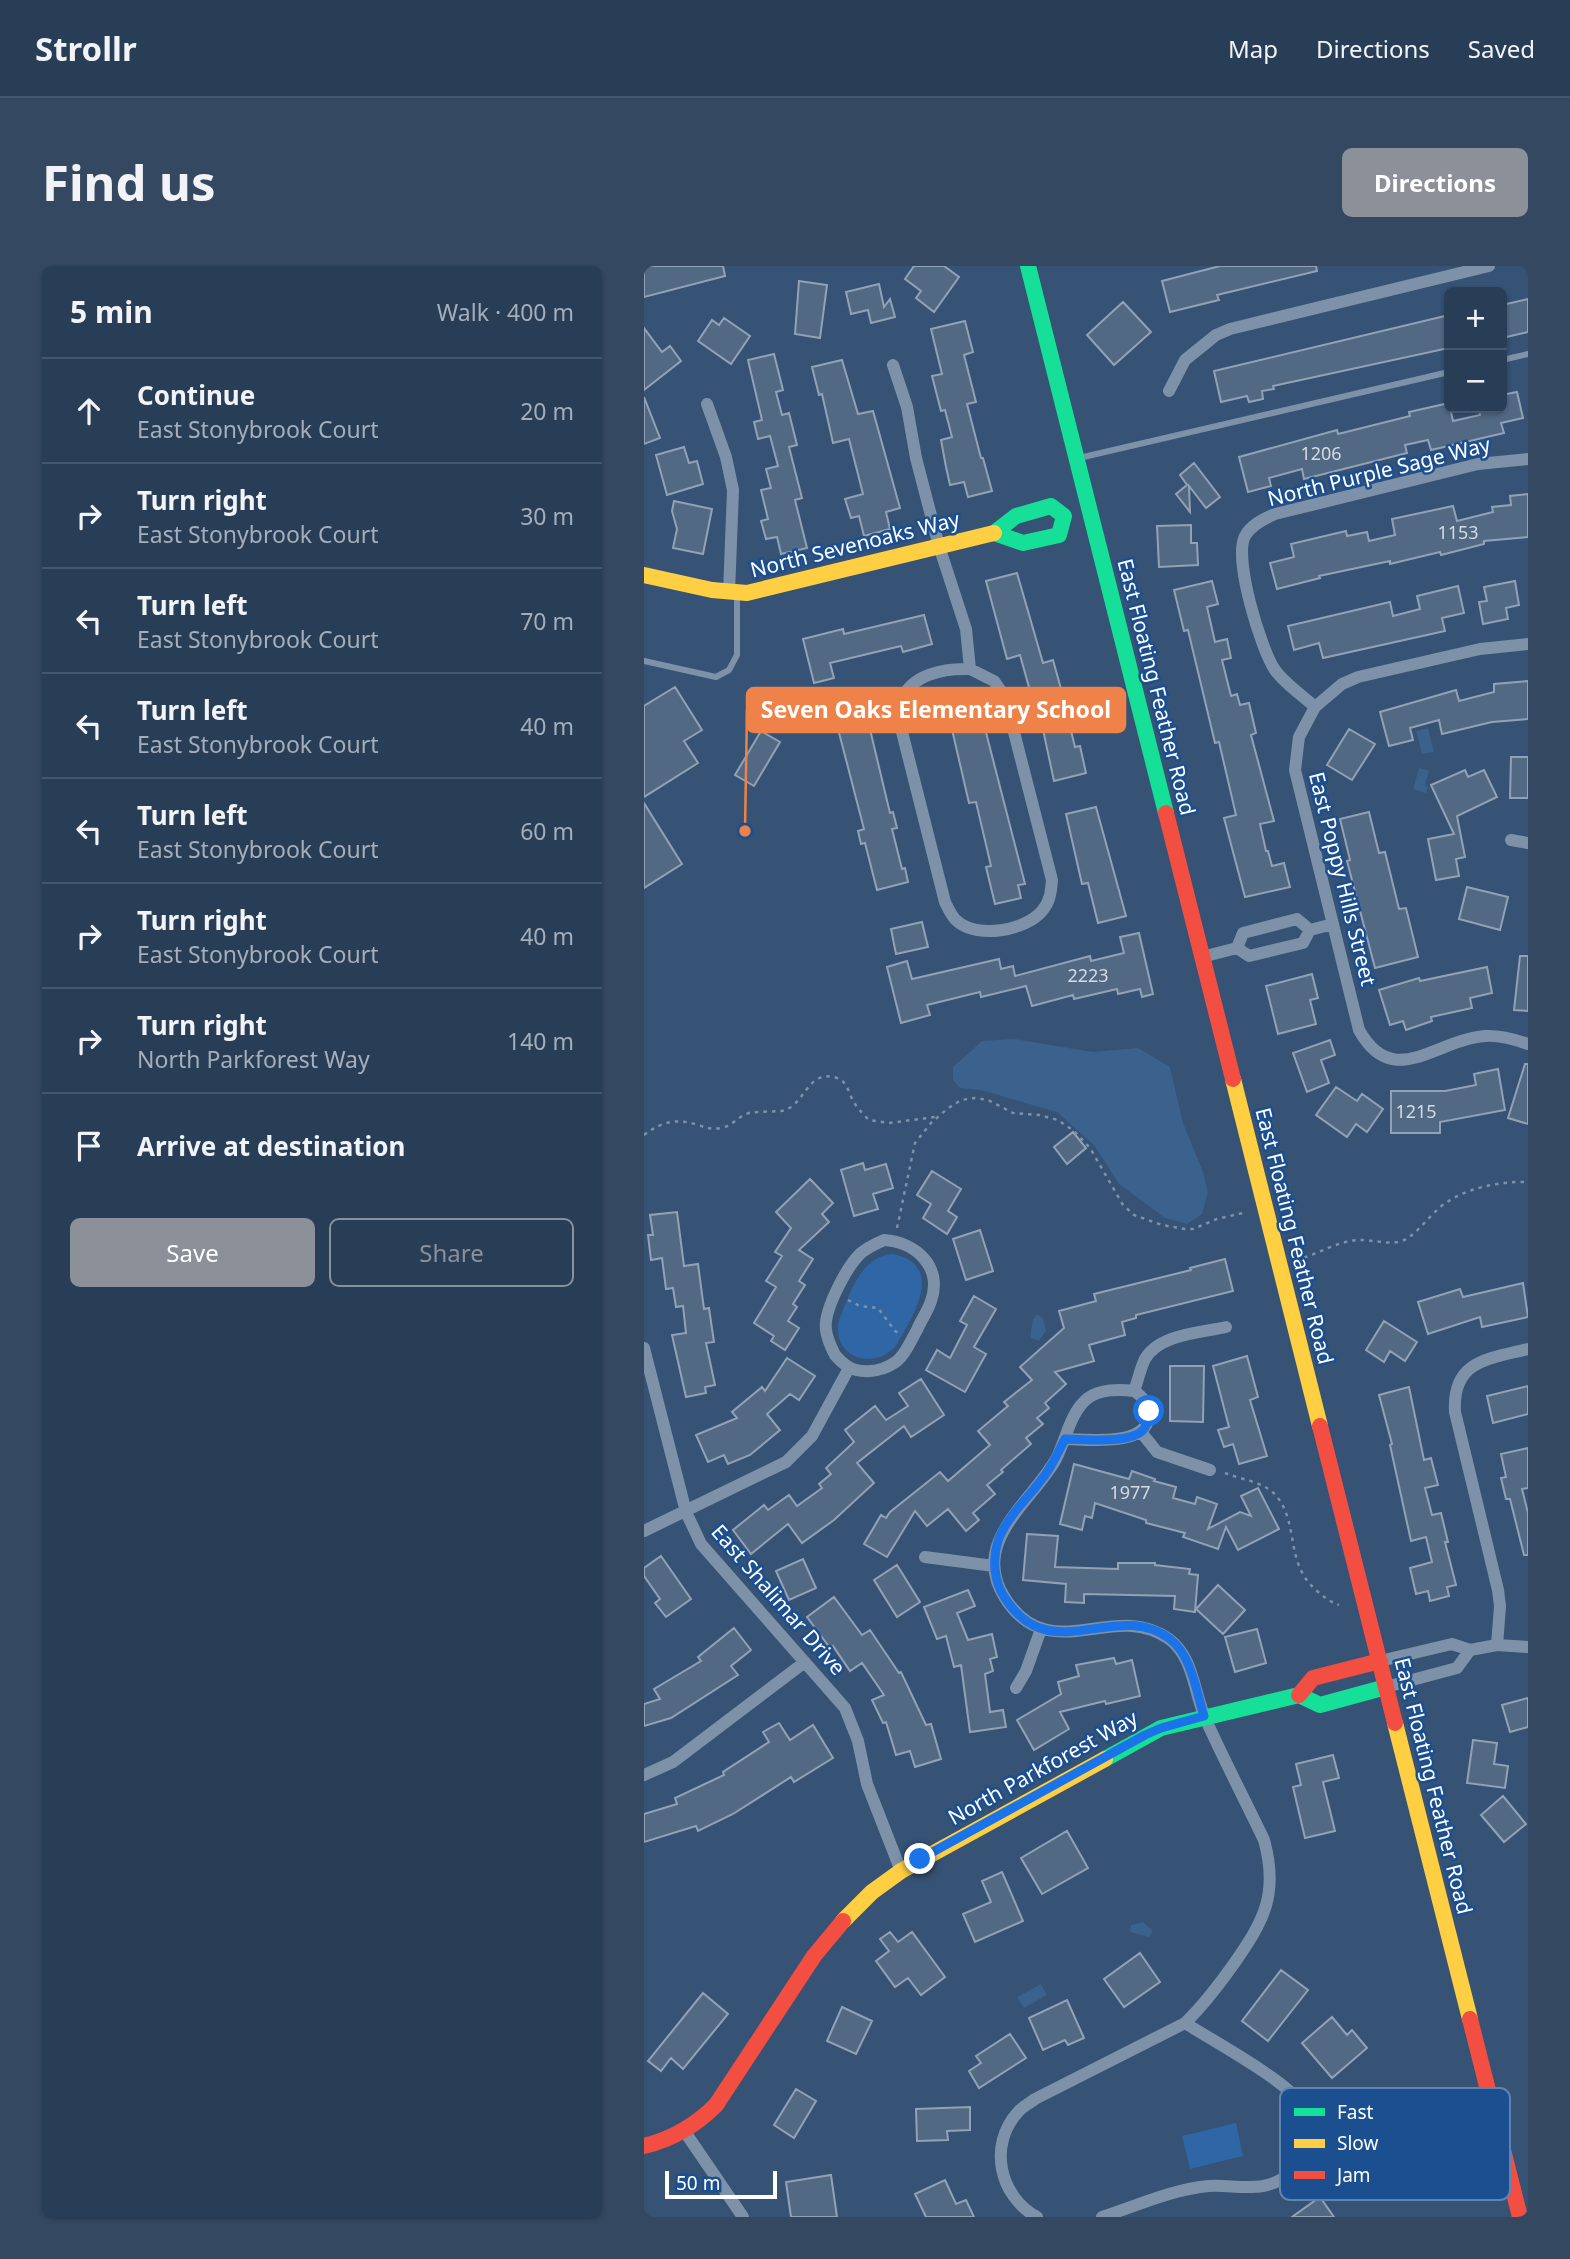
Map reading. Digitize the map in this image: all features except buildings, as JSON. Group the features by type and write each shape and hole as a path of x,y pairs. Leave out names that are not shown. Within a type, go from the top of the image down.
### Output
{"main road":[{"name":"East Floating Feather Road","path":"1028,266 1487,2088"},
{"name":"North Sevenoaks Way","path":"644,575 733,593 764,590 994,533 1016,516 1051,506 1063,516"},
{"name":"North Sevenoaks Way","path":"1063,516 1090,509"},
{"name":"North Sevenoaks Way","path":"994,533 1023,543 1059,535 1063,516"},
{"name":"North Parkforest Way","path":"1299,1695 1313,1678 1380,1661"},
{"name":"North Parkforest Way","path":"644,2146 685,2132 706,2116 724,2096 814,1956 835,1929 872,1892 901,1871 1161,1728 1299,1695 1320,1704 1386,1687"},
{"name":"East Floating Feather Road","path":"1510,2181 1520,2217"}],"street":[{"path":"1169,391 1185,360 1216,335 1230,329 1489,266"},
{"path":"893,365 906,407 939,546 966,629 971,669"},
{"path":"707,404 726,457 733,490 733,593"},
{"name":"North Purple Sage Way","path":"1315,707 1277,673 1267,658 1242,565 1241,548 1245,536 1257,523 1275,514 1478,464 1528,459"},
{"path":"1315,707 1334,689 1358,677 1480,649 1528,644"},
{"path":"953,668 971,669 993,681 1005,697 1052,880 1050,898 1041,912 1024,924 993,932 974,931 956,920 945,902 900,724 900,704 909,687 922,677 953,668"},
{"name":"East Poppy Hills Street","path":"1315,707 1299,737 1295,770 1359,1030 1368,1047 1379,1055 1394,1060 1411,1059 1461,1041 1485,1036 1511,1038 1528,1044"},
{"path":"1511,840 1528,843"},
{"path":"1237,948 1243,933 1297,919 1310,930"},
{"path":"1202,957 1237,948 1249,956 1303,943 1310,930 1333,924"},
{"path":"895,1241 911,1247 921,1254 930,1266 934,1283 931,1300 907,1350 899,1360 886,1368 864,1372 849,1368 838,1359 830,1346 825,1328 827,1312 853,1262 870,1245 895,1241"},
{"path":"1134,1391 1145,1359 1155,1347 1167,1340 1226,1327"},
{"name":"East Shalimar Drive","path":"644,1348 686,1512 701,1544 834,1694 852,1724 867,1784 901,1871"},
{"path":"1497,1645 1500,1606 1498,1590 1455,1412 1454,1395 1460,1379 1471,1366 1487,1359 1528,1349"},
{"path":"644,1531 770,1471 800,1450 812,1436 849,1368"},
{"path":"1037,2217 1025,2211 1012,2196 1003,2176 1000,2154 1005,2132 1018,2112 1035,2099 1185,2023 1211,1996 1255,1933 1266,1910 1271,1885 1270,1861 1264,1840 1204,1716 1185,1656 1171,1640 1154,1630 1126,1625 1061,1633 1041,1629 1026,1621 1003,1595 994,1566 997,1544 1003,1528 1047,1473 1078,1408 1090,1397 1103,1391 1134,1391 1146,1402 1148,1422 1141,1432 1127,1438 1065,1439"},
{"path":"1141,1432 1157,1452 1210,1470"},
{"path":"925,1557 994,1566"},
{"path":"1016,1688 1026,1671 1041,1629"},
{"path":"1380,1661 1452,1644 1470,1650 1497,1645 1528,1647"},
{"path":"1386,1687 1457,1668 1470,1650"},
{"path":"644,1775 673,1762 805,1662"},
{"path":"1185,2023 1287,2088"},
{"path":"685,2132 743,2217"},
{"path":"1102,2217 1189,2189 1210,2186 1261,2186 1280,2180"}],"lane":[{"path":"1507,359 1528,354"},
{"path":"1077,458 1444,373"},
{"path":"644,661 716,677 729,670 737,655 733,593"}],"path":[{"path":"644,1135 659,1124 670,1122 692,1123 708,1129 722,1128 736,1123 746,1114 789,1110 798,1102 809,1084 827,1077 835,1077 844,1083 853,1101 869,1120 889,1123 938,1116"},
{"path":"896,1231 915,1143 938,1116 961,1100 982,1098 1013,1113 1039,1115 1058,1121 1080,1137 1090,1148 1127,1210 1151,1221 1193,1229 1217,1219 1247,1212"},
{"path":"1296,1260 1355,1240 1403,1241 1418,1230 1439,1207 1460,1195 1488,1185 1528,1182"},
{"path":"846,1299 860,1306 878,1308 895,1331 903,1335"},
{"path":"1225,1473 1262,1485 1279,1498 1299,1570 1311,1586 1326,1599 1339,1605"}],"shaded area":[{"path":"1428,728 1434,752 1422,754 1416,731"},
{"path":"1419,768 1429,771 1426,793 1413,789"},
{"path":"1014,1039 1093,1052 1138,1048 1170,1067 1183,1123 1203,1172 1208,1192 1202,1214 1187,1224 1165,1218 1119,1184 1094,1145 1057,1112 981,1090 960,1088 953,1080 953,1067 982,1041"},
{"path":"893,1254 909,1260 918,1269 922,1281 921,1294 896,1346 876,1358 856,1357 841,1343 838,1333 839,1320 852,1288 864,1269 882,1256"},
{"path":"1037,1314 1043,1318 1046,1331 1039,1341 1031,1338 1033,1319"},
{"path":"1143,1922 1152,1930 1149,1937 1130,1932 1131,1925"},
{"path":"1041,1984 1047,1995 1024,2008 1017,1997"},
{"path":"1236,2123 1243,2156 1190,2169 1182,2136"}],"traffic: fast":[{"path":"1028,266 1166,813"},
{"path":"1051,506 1064,516 1059,535 1023,543 994,533 1016,516 1051,506"},
{"path":"1105,1759 1161,1728 1299,1695 1320,1705 1386,1687"}],"traffic: slow":[{"path":"644,575 712,590 747,593 994,533"},
{"path":"1233,1079 1320,1426"},
{"path":"1395,1723 1470,2019"},
{"path":"843,1921 872,1892 901,1871 1105,1759"}],"traffic: jam":[{"path":"1166,813 1233,1079"},
{"path":"1320,1426 1395,1723"},
{"path":"1299,1695 1313,1678 1380,1661"},
{"path":"644,2146 683,2131 716,2105 814,1956 843,1921"},
{"path":"1470,2019 1487,2088"},
{"path":"1510,2177 1520,2217"}],"place":[{"name":"Seven Oaks Elementary School","path":"745,831"}],"route":[{"path":"920,1859 1145,1735 1204,1716 1185,1656 1171,1640 1154,1630 1126,1625 1061,1633 1041,1629 1026,1621 1013,1609 997,1582 994,1566 997,1544 1003,1528 1047,1473 1065,1439 1127,1438 1141,1432 1148,1422 1149,1411"}]}
